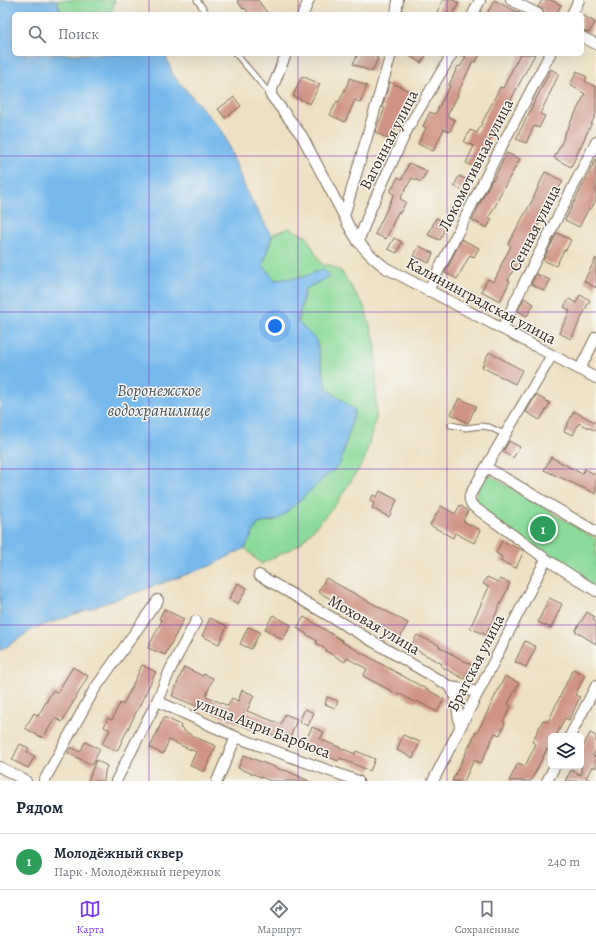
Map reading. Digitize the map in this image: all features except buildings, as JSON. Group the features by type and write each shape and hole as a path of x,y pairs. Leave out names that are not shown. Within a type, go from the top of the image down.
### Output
{"street":[{"path":"304,12 309,0"},
{"path":"396,12 398,0"},
{"path":"474,12 480,0"},
{"path":"511,0 534,12"},
{"path":"573,12 579,0"},
{"path":"584,38 596,44"},
{"path":"270,94 285,56"},
{"path":"344,216 390,56"},
{"name":"Вагонная улица","path":"358,242 371,208 408,128 451,56"},
{"name":"Локомотивная улица","path":"428,291 549,56"},
{"name":"Калининградская улица","path":"270,94 302,136 351,232 372,258 386,268 428,291 596,378"},
{"name":"Сенная улица","path":"502,329 596,142"},
{"path":"580,369 596,337"},
{"path":"552,355 504,434 470,495 470,504 546,559 596,591"},
{"path":"486,467 596,532"},
{"name":"Братская улица","path":"434,781 546,559"},
{"name":"Моховая улица","path":"259,575 451,687 478,692"},
{"path":"44,781 94,690 158,600"},
{"path":"116,781 157,701 171,668 196,622"},
{"path":"572,733 596,686"},
{"path":"451,687 456,700 460,727"},
{"name":"улица Анри Барбюса","path":"157,701 236,737 358,781"},
{"path":"217,781 236,737"},
{"path":"0,767 26,781"},
{"path":"548,781 554,769"},
{"path":"327,781 332,771"}],"lane":[{"path":"197,0 206,12"},
{"path":"238,56 270,94"},
{"path":"451,425 466,428 481,426 489,427 504,434"}],"green space":[{"path":"56,0 115,0 112,12 61,12"},
{"path":"289,228 307,237 322,265 330,265 341,271 364,306 376,345 376,418 364,461 336,504 300,544 261,564 245,548 258,524 279,519 327,389 316,340 298,322 305,289 330,276 323,269 303,277 275,280 263,265 273,234"},
{"path":"487,474 596,539 596,588 492,518 474,500 484,476"}],"water":[{"name":"Воронежское водохранилище","path":"0,0 56,0 61,12 12,12 12,56 166,56 173,75 223,132 247,193 272,236 263,265 275,280 303,277 323,269 330,276 305,289 298,322 316,340 327,389 355,410 340,464 279,519 258,524 245,548 210,566 33,629 0,651"}],"place":[{"name":"Молодёжный сквер","path":"543,529"}]}
